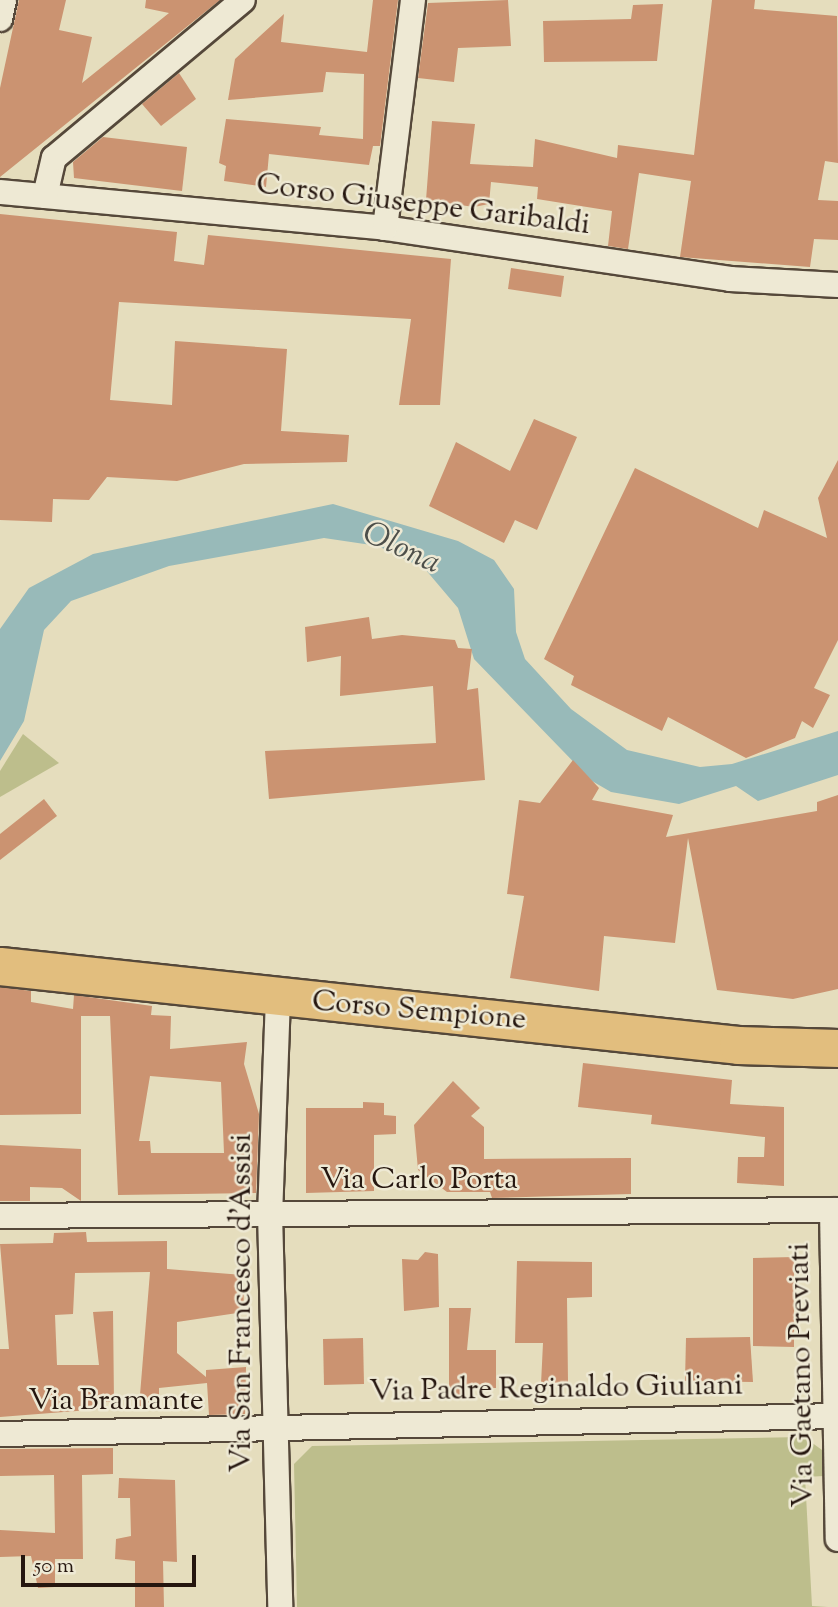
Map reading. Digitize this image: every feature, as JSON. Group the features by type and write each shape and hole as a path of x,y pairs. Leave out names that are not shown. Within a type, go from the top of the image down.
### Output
{"main road":[{"name":"Corso Sempione","path":"0,966 278,998 737,1045 838,1048"}],"street":[{"path":"0,19 4,0"},
{"path":"45,196 54,158 243,0"},
{"path":"385,228 413,0"},
{"name":"Corso Giuseppe Garibaldi","path":"0,191 385,228 730,279 838,285"},
{"name":"Via San Francesco d'Assisi","path":"278,998 270,1213 280,1607"},
{"name":"Via Carlo Porta","path":"0,1216 835,1210"},
{"name":"Via Gaetano Previati","path":"835,1210 838,1539"},
{"name":"Via Padre Reginaldo Giuliani","path":"275,1432 397,1422 835,1416"},
{"name":"Via Bramante","path":"0,1434 275,1432"}],"green space":[{"path":"23,734 59,763 0,797 0,771"},
{"path":"804,1437 822,1450 824,1476 805,1477 812,1606 828,1607 297,1607 294,1464 312,1446"}],"water":[{"name":"Olona","path":"333,504 458,541 494,560 514,589 516,632 525,659 571,709 627,750 700,767 732,764 838,731 838,775 758,801 736,786 679,804 611,792 592,781 474,659 458,608 425,569 378,546 324,538 169,566 71,601 44,630 24,721 0,761 0,629 29,588 93,554"}],"building":[{"path":"19,0 66,0 59,30 92,37 82,83 169,13 145,8 146,0 220,0 0,177 0,88"},
{"path":"373,0 398,0 380,146 373,146 369,165 269,154 266,187 224,181 226,166 219,163 226,119 321,127 319,135 363,139 364,74 326,72 323,92 228,100 235,59 284,14 281,42 367,52"},
{"path":"508,0 511,46 458,48 454,82 418,78 428,3"},
{"path":"712,0 755,0 754,9 837,16 838,163 825,161 818,200 838,201 838,240 814,239 810,267 680,257 691,181 639,173 628,249 608,246 612,211 537,199 538,187 491,182 489,204 474,207 426,200 432,121 475,124 470,164 533,167 535,139 617,158 618,145 694,155"},
{"path":"663,4 657,61 544,62 543,21 631,19 633,5"},
{"path":"179,73 196,99 161,126 142,104"},
{"path":"103,137 187,147 182,191 74,178 73,162"},
{"path":"0,214 177,232 174,261 204,265 208,235 451,259 440,405 399,405 411,319 119,302 110,400 172,405 175,341 287,349 281,431 349,435 347,462 244,464 177,481 107,477 89,500 53,499 52,522 0,520"},
{"path":"511,268 564,276 561,297 508,289"},
{"path":"534,419 577,437 537,530 515,520 504,543 429,506 456,442 510,471"},
{"path":"838,460 838,640 814,688 830,695 813,728 802,721 795,738 746,758 668,717 662,731 571,685 574,676 544,659 635,468 758,528 764,510 827,538 818,498"},
{"path":"369,617 372,639 402,635 455,640 458,648 472,649 467,690 478,688 485,780 269,799 265,751 436,743 433,686 340,696 341,656 307,662 305,627"},
{"path":"573,760 599,788 592,800 673,815 666,837 817,811 817,802 838,795 838,989 793,999 717,990 688,838 675,943 604,936 599,991 510,978 524,896 507,894 519,800 540,803"},
{"path":"44,799 57,816 0,860 0,834"},
{"path":"0,987 31,991 31,1002 73,1009 74,995 152,1006 151,1015 171,1016 170,1049 247,1042 244,1064 259,1114 256,1193 118,1195 110,1016 81,1016 81,1114 0,1115","holes":["150,1076 221,1082 224,1153 151,1153 150,1141 139,1141"]},
{"path":"583,1063 732,1080 730,1104 784,1107 784,1186 737,1183 738,1157 764,1157 765,1137 651,1124 652,1115 578,1107"},
{"path":"453,1081 480,1108 471,1116 484,1127 484,1159 631,1158 631,1194 492,1198 490,1192 447,1192 418,1170 414,1125"},
{"path":"363,1102 384,1103 384,1115 396,1116 396,1134 374,1135 374,1191 306,1193 306,1108 363,1108"},
{"path":"0,1145 81,1149 81,1201 62,1188 30,1187 30,1201 0,1201"},
{"path":"86,1232 87,1242 167,1241 167,1269 243,1275 244,1312 177,1322 177,1353 206,1377 206,1370 246,1367 245,1414 209,1415 207,1383 159,1388 159,1404 139,1407 150,1272 75,1273 73,1314 55,1315 57,1365 99,1365 93,1312 113,1311 114,1402 101,1402 102,1409 0,1417 0,1349 9,1349 0,1244 53,1243 54,1233"},
{"path":"425,1252 438,1254 439,1307 404,1311 402,1259 418,1260"},
{"path":"794,1257 794,1347 753,1346 753,1258"},
{"path":"517,1261 592,1262 592,1297 567,1298 568,1382 541,1384 543,1343 515,1343"},
{"path":"449,1308 471,1308 467,1350 496,1350 496,1388 464,1388 463,1399 449,1399"},
{"path":"750,1337 753,1382 685,1381 686,1338"},
{"path":"363,1338 364,1384 324,1385 323,1339"},
{"path":"113,1448 113,1474 82,1475 83,1559 55,1559 55,1587 38,1588 31,1556 0,1557 0,1530 55,1533 54,1475 0,1476 0,1449"},
{"path":"119,1478 175,1480 177,1562 163,1561 164,1607 135,1607 135,1561 115,1559 116,1539 131,1536 130,1498 118,1498"}]}
